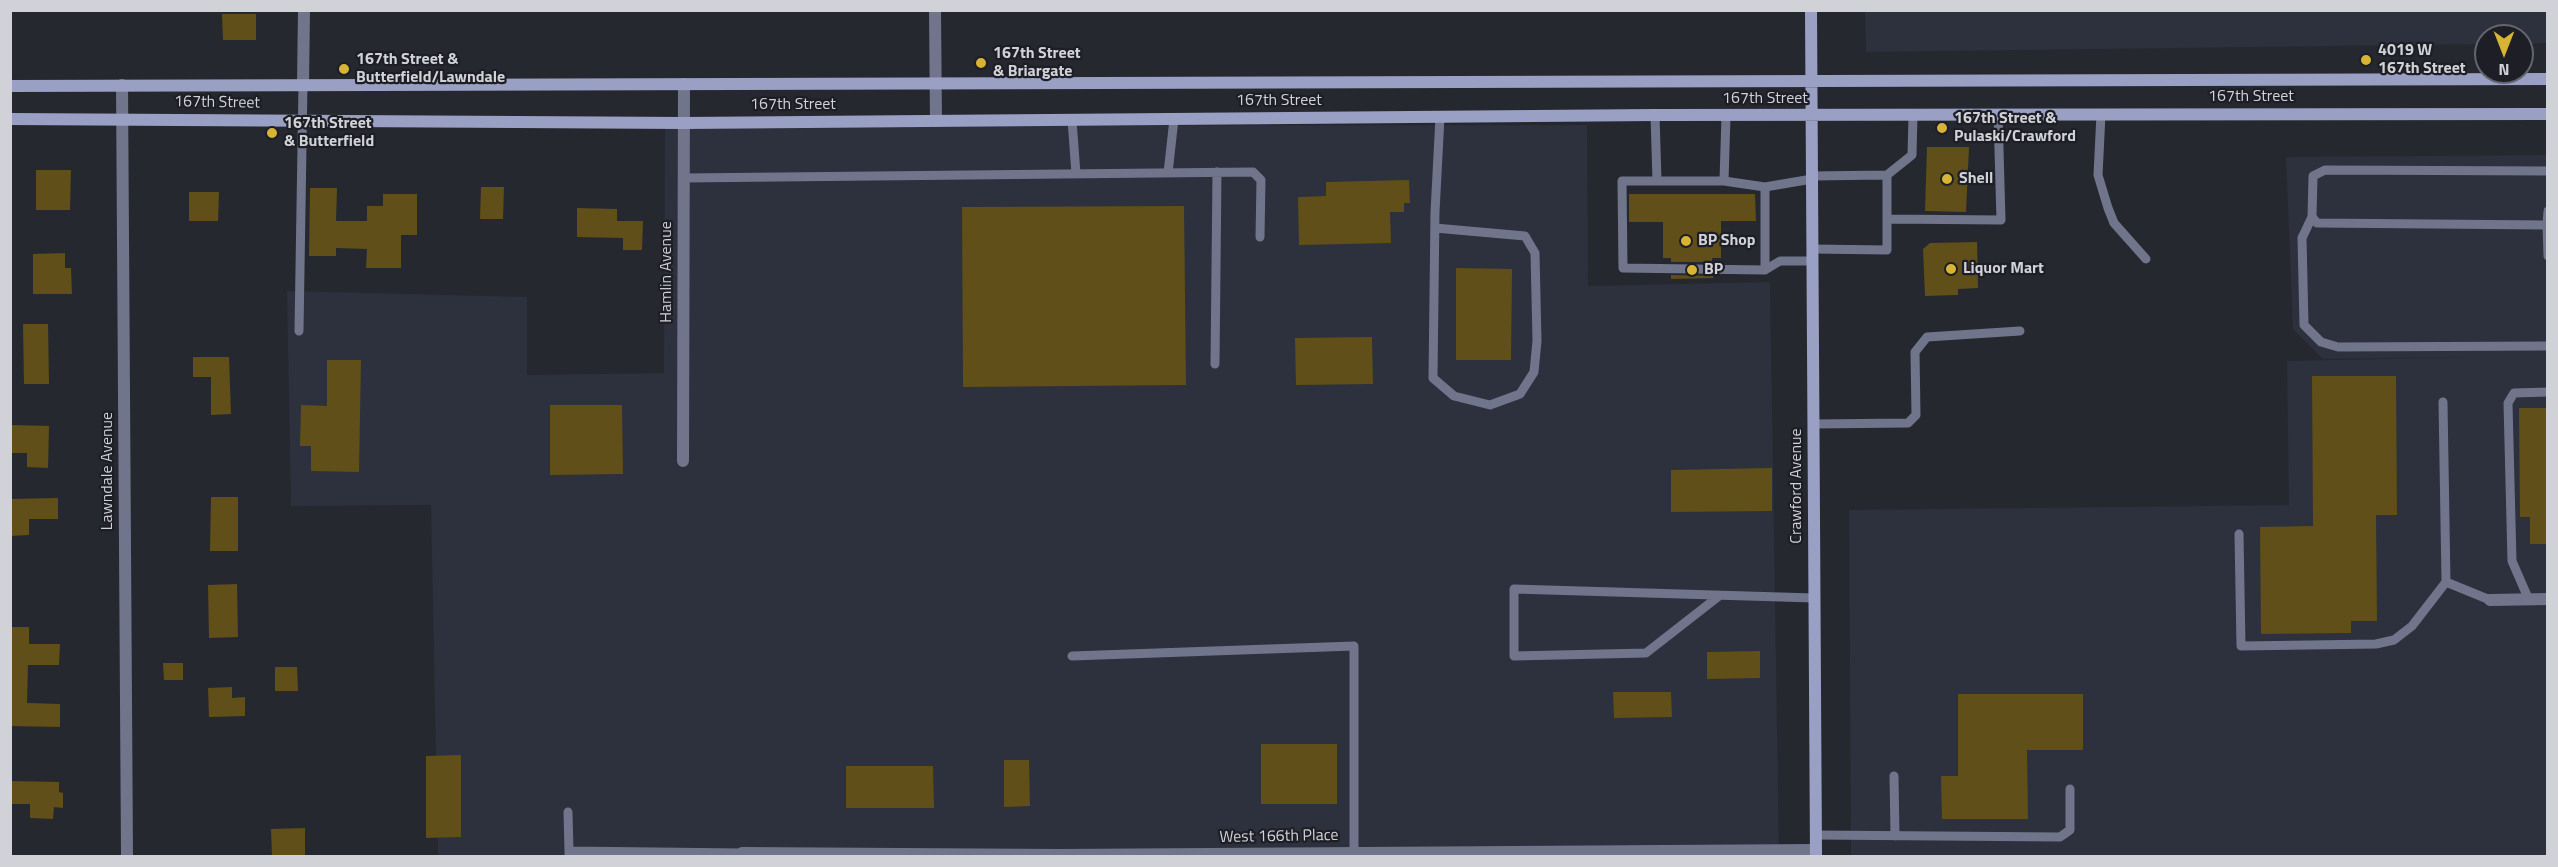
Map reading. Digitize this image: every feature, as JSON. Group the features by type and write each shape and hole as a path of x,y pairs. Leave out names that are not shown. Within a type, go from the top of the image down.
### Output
{"main road":[{"name":"Crawford Avenue","path":"1811,10 1816,853"},
{"name":"167th Street","path":"10,86 2547,79"},
{"name":"167th Street","path":"10,119 684,123 1655,115 2547,114"}],"street":[{"path":"303,84 304,10"},
{"path":"935,10 936,121"},
{"name":"Hamlin Avenue","path":"683,461 684,84"},
{"name":"Lawndale Avenue","path":"122,85 127,856"},
{"path":"2490,600 2547,600"},
{"name":"West 166th Place","path":"742,853 1058,856 1354,853 1816,853"}],"lane":[{"path":"299,331 303,84"},
{"path":"1887,219 2001,220 1998,114"},
{"path":"2101,114 2098,176 2114,223 2146,259"},
{"path":"1655,115 1657,181"},
{"path":"1887,175 1887,250 1812,255 1780,261 1765,270 1623,268 1622,181 1724,181 1765,187 1812,178 1887,175 1912,155 1913,115"},
{"path":"1724,181 1726,116"},
{"path":"1435,228 1525,236 1535,253 1537,341 1534,372 1520,394 1490,405 1454,396 1433,378 1435,228 1440,117"},
{"path":"1168,173 1174,119"},
{"path":"1072,120 1076,174"},
{"path":"2547,171 2325,170 2313,176 2312,217 2302,238 2304,326 2321,342 2338,347 2547,346"},
{"path":"1215,363 1217,172"},
{"path":"684,178 1253,172 1261,180 1260,237"},
{"path":"1765,187 1765,270"},
{"path":"2547,211 2547,256"},
{"path":"2312,217 2317,223 2547,225"},
{"path":"1813,424 1908,423 1916,415 1915,352 1927,337 2020,331"},
{"path":"2529,600 2512,561 2508,403 2514,393 2547,392"},
{"path":"2239,534 2241,646 2376,644 2394,640 2412,626 2446,582 2443,402"},
{"path":"2446,582 2490,600"},
{"path":"1719,596 1646,653 1514,656 1514,589 1814,598"},
{"path":"1072,656 1354,646 1354,853"},
{"path":"1894,776 1895,836"},
{"path":"1816,835 2060,837 2070,830 2070,789"},
{"path":"568,812 569,854 742,853"}],"shaded area":[{"path":"2547,10 2547,43 2534,44 2534,24 2474,24 2474,44 1866,52 1865,11"},
{"path":"1587,125 1588,286 1770,282 1779,856 438,856 431,505 291,506 287,291 527,297 527,375 664,373 665,126"},
{"path":"2547,155 2547,856 1851,856 1849,510 2289,505 2287,361 2473,357 2323,359 2293,329 2286,157"}],"building":[{"path":"222,14 256,14 256,40 223,40"},
{"name":"Shell","path":"1927,147 1969,147 1966,212 1925,211"},
{"path":"36,170 71,170 70,210 36,210"},
{"path":"1409,180 1410,203 1404,203 1404,212 1390,212 1391,243 1299,245 1298,197 1326,196 1326,182"},
{"path":"481,187 504,187 503,219 480,219"},
{"path":"310,188 337,188 336,221 367,221 367,206 383,206 383,194 417,194 417,235 401,235 401,268 366,268 367,249 336,248 336,256 309,256"},
{"path":"189,192 219,192 218,221 189,221"},
{"name":"BP","path":"1629,194 1755,194 1756,221 1721,221 1721,258 1712,258 1712,262 1671,262 1671,258 1663,258 1663,222 1629,222"},
{"path":"1184,206 1186,385 963,387 962,207"},
{"path":"577,208 617,209 617,221 643,221 642,250 623,250 623,238 577,237"},
{"name":"Liquor Mart","path":"1977,242 1978,288 1958,289 1958,295 1925,296 1923,249 1930,243"},
{"path":"65,253 65,268 71,268 72,294 33,294 33,254"},
{"path":"1456,268 1512,269 1511,360 1456,360"},
{"path":"1671,275 1713,276 1713,278 1671,279"},
{"path":"23,324 48,324 49,384 24,384"},
{"path":"1372,337 1373,384 1296,385 1295,338"},
{"path":"193,357 229,357 231,414 211,415 211,377 193,377"},
{"path":"327,360 361,360 359,472 311,471 311,446 300,446 301,405 327,406"},
{"path":"2312,376 2396,376 2397,515 2376,515 2377,621 2351,621 2351,633 2261,634 2260,527 2313,526"},
{"path":"550,405 622,405 623,474 550,475"},
{"path":"2519,408 2547,408 2547,544 2530,544 2530,517 2520,517"},
{"path":"10,425 49,426 48,468 27,467 27,453 10,453"},
{"path":"1772,468 1772,511 1671,512 1671,470"},
{"path":"211,497 238,497 238,551 210,551"},
{"path":"58,498 58,519 29,519 29,535 10,536 10,499"},
{"path":"237,584 238,637 209,638 208,585"},
{"path":"10,627 29,627 29,644 60,644 59,665 28,665 27,703 60,704 60,727 10,726"},
{"path":"1760,651 1760,678 1707,679 1707,652"},
{"path":"163,663 183,663 183,680 164,680"},
{"path":"275,667 297,667 298,691 275,691"},
{"path":"232,687 232,698 245,697 245,716 209,717 208,688"},
{"path":"1613,692 1671,692 1672,717 1614,718"},
{"path":"1958,694 2083,694 2083,750 2027,750 2028,819 1942,819 1941,776 1958,776"},
{"path":"1261,744 1337,744 1337,804 1261,804"},
{"path":"461,755 461,837 426,838 426,756"},
{"path":"1004,760 1029,760 1030,806 1004,807"},
{"path":"846,766 933,766 934,808 846,808"},
{"path":"10,781 59,782 59,792 63,793 63,808 54,807 53,819 30,818 30,804 10,804"},
{"path":"305,828 305,856 272,856 271,829"}],"place":[{"name":"4019 W 167th Street","path":"2366,60"},
{"name":"167th Street & Briargate","path":"981,63"},
{"name":"167th Street & Butterfield/Lawndale","path":"344,69"},
{"name":"167th Street & Pulaski/Crawford","path":"1942,128"},
{"name":"167th Street & Butterfield","path":"272,133"},
{"name":"Shell","path":"1947,179"},
{"name":"BP Shop","path":"1686,241"},
{"name":"Liquor Mart","path":"1951,269"},
{"name":"BP","path":"1692,270"}]}
